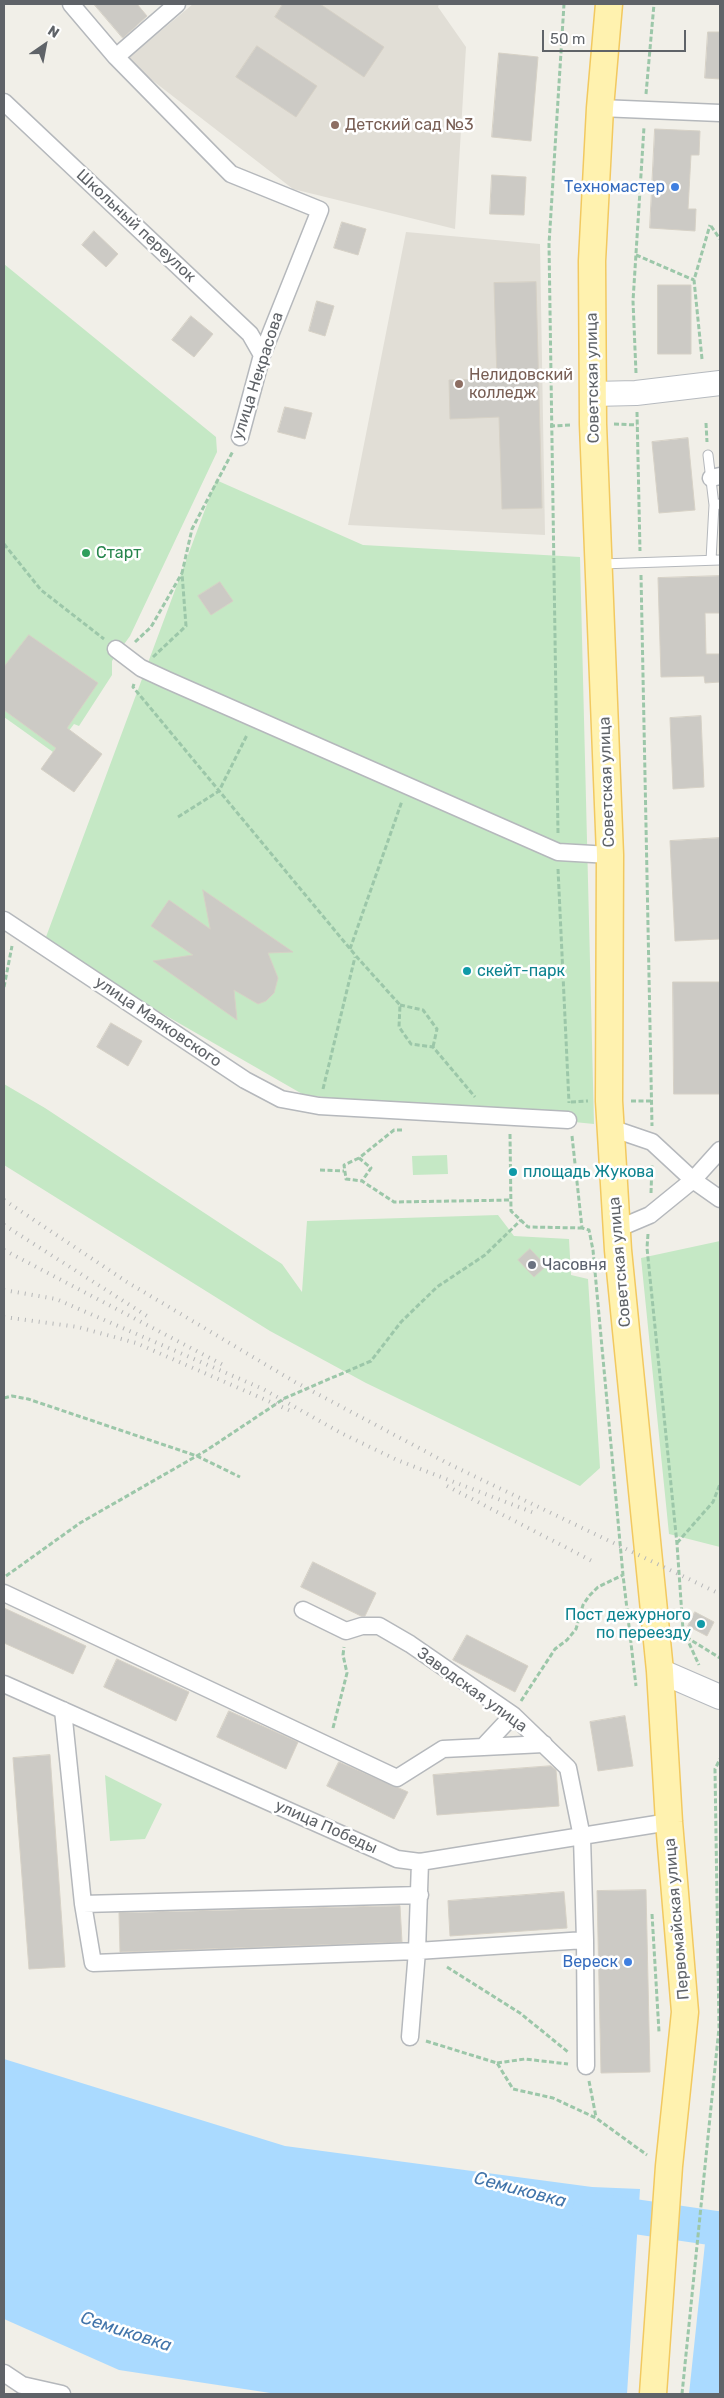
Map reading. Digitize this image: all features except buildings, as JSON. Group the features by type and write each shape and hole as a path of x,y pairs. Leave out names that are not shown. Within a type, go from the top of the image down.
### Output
{"main road":[{"name":"Советская улица","path":"608,4 600,108 592,261 593,394 598,564 610,855 609,1101 616,1229 648,1560"},
{"path":"593,394 636,393 720,383"},
{"name":"Первомайская улица","path":"648,1560 660,1671 669,1822 685,2012 662,2163 661,2277 653,2394"},
{"path":"660,1671 717,1696"}],"street":[{"path":"72,4 116,57 177,4"},
{"name":"улица Некрасова","path":"116,57 231,174 272,193 320,210 262,355 240,437"},
{"name":"Школьный переулок","path":"4,102 250,334 262,355"},
{"path":"600,108 720,113"},
{"path":"119,651 141,668 558,852 610,855"},
{"name":"улица Маяковского","path":"10,924 245,1080 281,1099 319,1106 510,1115 570,1121"},
{"path":"611,1128 652,1142 693,1180 720,1198"},
{"path":"616,1229 650,1214 693,1180 720,1150"},
{"path":"4,1594 397,1778 443,1749 544,1744"},
{"path":"303,1610 346,1631"},
{"name":"Заводская улица","path":"346,1631 362,1626 379,1626 410,1644 513,1715 568,1768 582,1837 586,2066"},
{"name":"улица Победы","path":"4,1684 396,1858 420,1862 669,1822"},
{"path":"63,1710 83,1904 93,1963 418,1951 584,1940"},
{"path":"484,1747 513,1715"},
{"path":"410,2037 418,1951 420,1862"},
{"path":"83,1904 420,1895"},
{"path":"4,2373 22,2385 62,2394"}],"lane":[{"path":"598,564 715,560 716,477 708,455"}],"path":[{"path":"564,4 549,244 558,852 570,1121 582,1228"},
{"path":"654,4 645,110 633,301 652,1142 647,1248 677,1544 683,1630 717,1696"},
{"path":"702,359 694,280 710,225 720,239"},
{"path":"636,256 694,280"},
{"path":"706,423 708,455"},
{"name":"улица Некрасова","path":"141,668 186,626 182,573 192,529 240,437"},
{"path":"4,544 42,590 119,651 151,627 182,573"},
{"path":"141,668 133,686 356,956 400,1005 423,1010 437,1029 433,1047"},
{"path":"178,817 219,791 255,719"},
{"path":"350,949 407,786"},
{"path":"4,987 10,924"},
{"path":"319,1106 356,956"},
{"path":"400,1005 399,1027 411,1044 433,1047 491,1114"},
{"path":"510,1115 511,1211 528,1227 582,1228 590,1230 623,1575 636,1686"},
{"path":"412,1130 394,1130 359,1158 344,1165 346,1179 362,1181 394,1202 511,1200"},
{"path":"359,1158 371,1168 362,1181"},
{"path":"320,1170 344,1171"},
{"path":"4,1579 9,1573 80,1523 197,1456 285,1398 371,1361 401,1322 437,1287 485,1255 521,1220"},
{"path":"4,1398 12,1396 28,1398 197,1456 240,1477"},
{"path":"677,1544 713,1502 720,1484"},
{"path":"713,1502 720,1501"},
{"path":"513,1715 555,1649 576,1630 583,1605 589,1596 598,1587 623,1575"},
{"path":"329,1746 347,1673 343,1655 346,1631"},
{"path":"686,1636 720,1658"},
{"path":"682,2394 695,2248 701,2208 719,2028 715,1769 720,1759"},
{"path":"652,1913 659,2038"},
{"path":"418,1951 454,1970 520,2013 586,2066 596,2118"},
{"path":"410,2037 497,2063 525,2059 586,2066"},
{"path":"497,2063 513,2089 553,2098 596,2118 662,2163"}],"shaded area":[{"name":"Детский сад №3","path":"193,4 439,4 438,7 466,47 455,229 293,189 126,60"},
{"name":"Нелидовский колледж","path":"406,232 540,244 545,535 348,525"}],"green space":[{"name":"Старт","path":"4,264 216,437 217,452 130,636 112,661 112,675 79,726 74,724 53,752 4,717"},
{"path":"216,480 363,545 580,557 594,1124 304,1095 43,945"},
{"path":"4,1084 45,1108 282,1264 302,1292 307,1221 498,1215 514,1236 569,1239 571,1275 588,1279 600,1468 580,1486 366,1383 270,1331 4,1165"},
{"path":"447,1155 448,1174 413,1175 412,1156"},
{"path":"720,1241 720,1547 669,1534 641,1258"},
{"path":"105,1775 162,1804 145,1839 110,1841"}],"water":[{"path":"4,2059 285,2146 592,2187 640,2189 627,2394 277,2394 119,2370 4,2319"},
{"path":"720,2211 720,2394 689,2394 708,2215"}],"waterway":[{"name":"Семиковка","path":"590,2210 720,2229"}],"railway":[{"path":"4,1200 127,1282 295,1382 451,1465 720,1594"},
{"path":"4,1225 147,1316"},
{"path":"4,1250 227,1367"},
{"path":"4,1290 56,1299 263,1389 341,1433 397,1460 537,1514"},
{"path":"4,1317 78,1327 136,1343 291,1411"},
{"path":"447,1486 596,1563"}],"place":[{"name":"Детский сад №3","path":"335,125"},
{"name":"Техномастер","path":"675,187"},
{"name":"Нелидовский колледж","path":"459,384"},
{"name":"Старт","path":"86,553"},
{"name":"скейт-парк","path":"467,971"},
{"name":"площадь Жукова","path":"513,1172"},
{"name":"Часовня","path":"532,1265"},
{"name":"Пост дежурного по переезду","path":"701,1624"},
{"name":"Вереск","path":"628,1962"}]}
